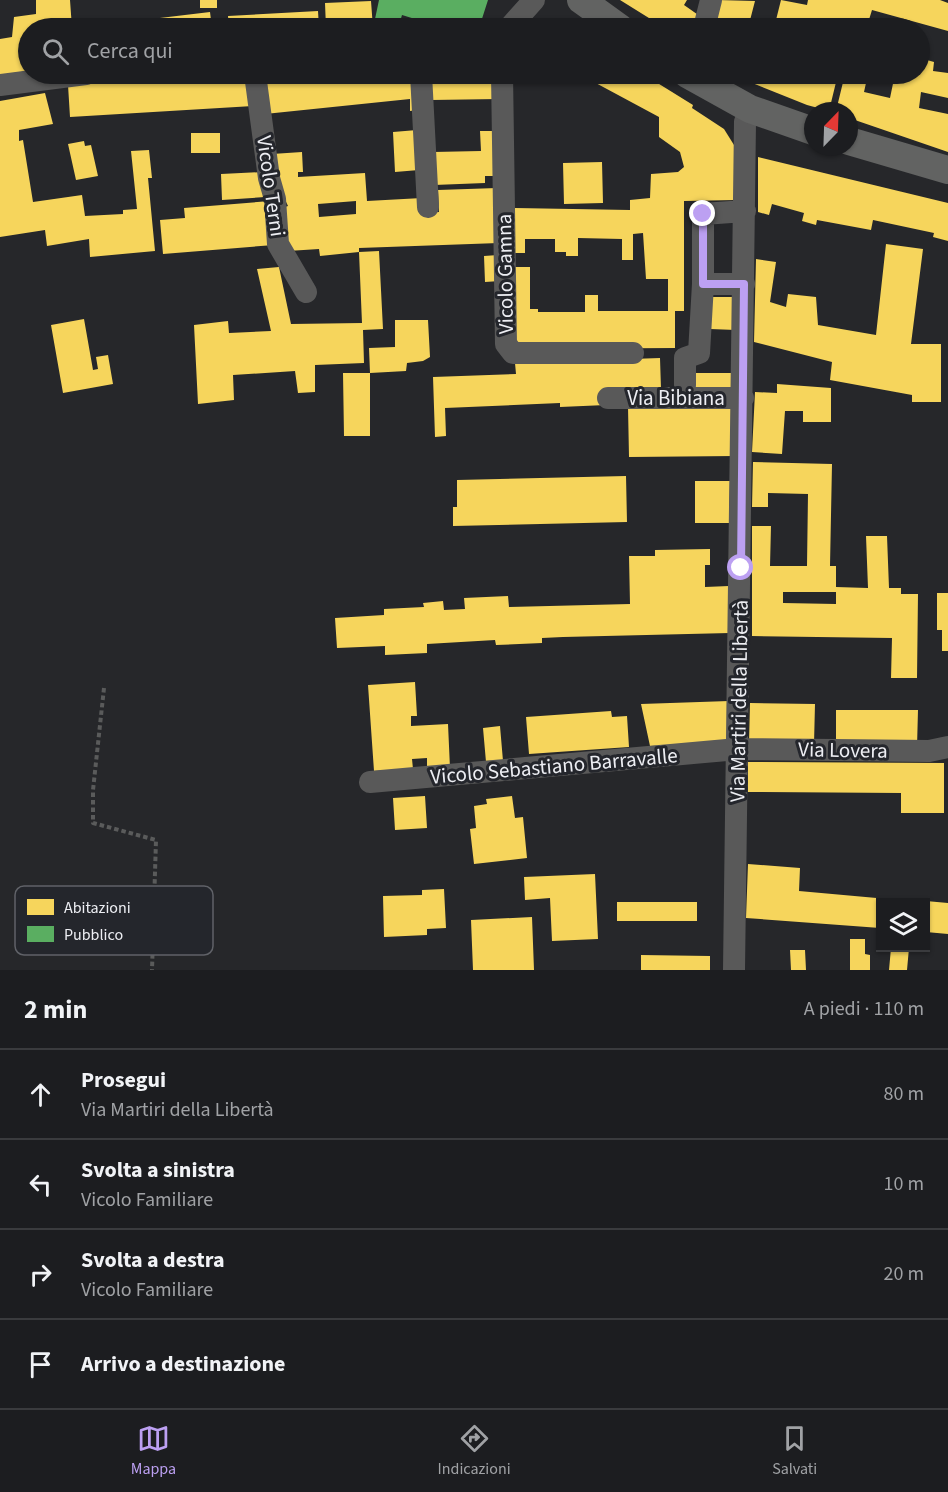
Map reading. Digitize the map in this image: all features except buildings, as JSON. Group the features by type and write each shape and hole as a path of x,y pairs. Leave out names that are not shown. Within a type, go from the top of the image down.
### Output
{"main road":[{"path":"581,0 606,18"},
{"path":"707,84 750,109 804,128"},
{"path":"858,144 948,170"}],"street":[{"path":"518,18 534,0"},
{"path":"706,18 711,0"},
{"path":"0,85 18,83"},
{"name":"Vicolo Terni","path":"256,84 269,178 275,199 278,244 306,292"},
{"path":"422,84 428,207"},
{"name":"Vicolo Gamna","path":"502,84 506,344 513,353 633,352"},
{"name":"Via Martiri della Libertà","path":"734,970 745,122 750,109"},
{"path":"686,385 685,358 699,353 703,284 703,214 745,212"},
{"path":"703,284 744,284"},
{"name":"Via Bibiana","path":"608,398 743,398"},
{"name":"Via Lovera","path":"738,749 929,751 948,747"},
{"name":"Vicolo Sebastiano Barravalle","path":"370,782 738,749"}],"path":[{"path":"104,688 93,790 93,823 156,840 155,886"},
{"path":"152,955 152,970"}],"route":[{"path":"703,214 703,284 744,284 741,568"}]}
